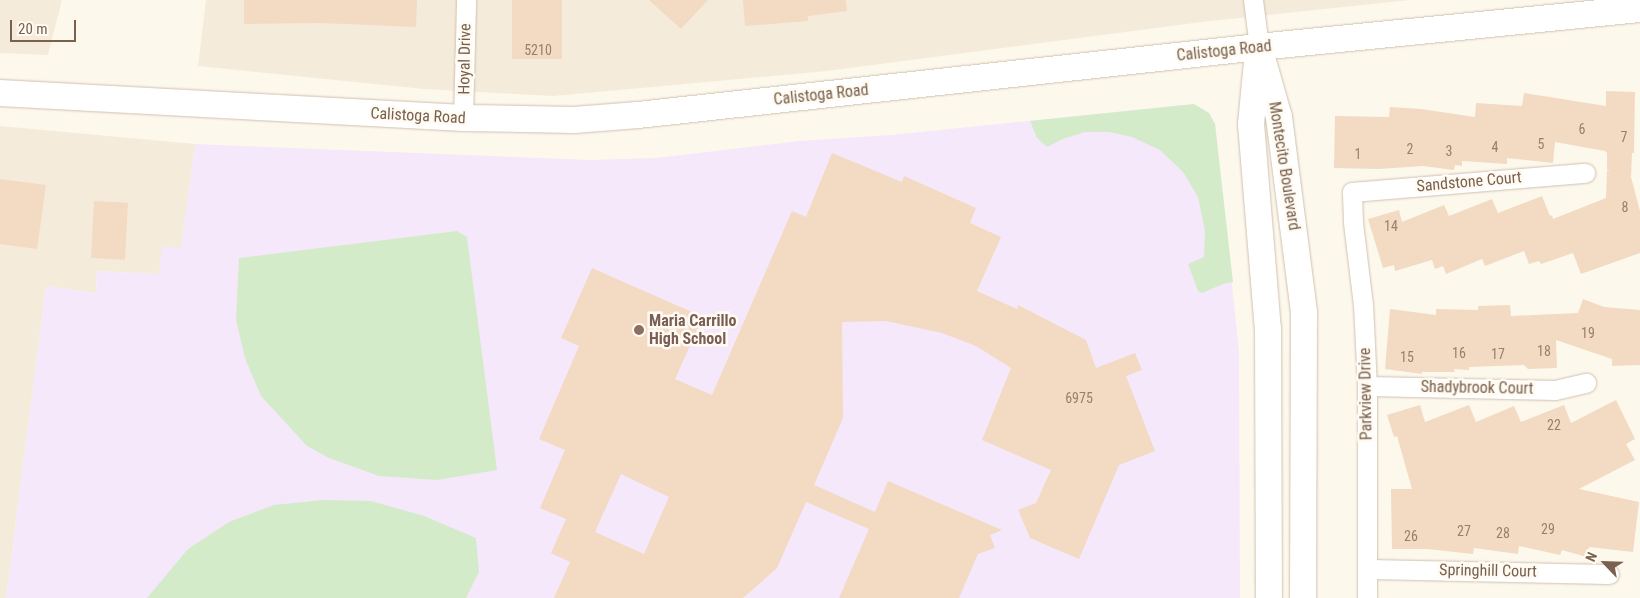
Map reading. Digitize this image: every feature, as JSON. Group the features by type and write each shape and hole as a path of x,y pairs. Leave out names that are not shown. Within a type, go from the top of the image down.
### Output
{"main road":[{"name":"Calistoga Road","path":"0,93 463,118 553,120 638,116 1259,47 1640,10"},
{"name":"Montecito Boulevard","path":"1259,47 1251,124 1268,328 1269,598"},
{"name":"Montecito Boulevard","path":"1259,47 1279,117 1304,313 1303,598"}],"street":[{"name":"Hoyal Drive","path":"463,118 466,0"},
{"path":"1253,0 1259,47"},
{"name":"Sandstone Court","path":"1352,192 1585,173"},
{"name":"Parkview Drive","path":"1352,192 1353,222 1363,305 1366,386 1366,598"},
{"name":"Shadybrook Court","path":"1366,386 1555,390 1586,383"},
{"name":"Springhill Court","path":"1367,568 1609,574"}],"shaded area":[{"path":"0,0 62,0 48,55 0,53"},
{"path":"206,0 1410,0 1202,22 827,71 553,96 424,89 198,66"},
{"name":"Maria Carrillo High School","path":"1194,104 1209,113 1215,124 1239,351 1240,598 6,598 46,286 97,293 96,271 159,274 162,246 181,248 195,144 590,160 656,158 799,141 891,135"},
{"path":"0,126 195,144 181,249 159,274 96,271 97,293 46,286 6,598 0,598"}],"green space":[{"path":"1194,104 1209,113 1215,124 1233,282 1202,293 1198,291 1188,264 1204,257 1205,231 1198,197 1183,172 1160,150 1132,137 1109,132 1085,132 1063,139 1047,147 1037,138 1030,121"},
{"path":"457,231 467,237 497,470 437,480 379,476 329,458 307,446 261,396 245,358 236,320 239,258"},
{"path":"323,500 371,501 424,516 476,538 479,572 466,598 147,598 188,549 229,522 274,505"}],"building":[{"path":"244,0 417,0 416,27 321,23 244,24"},
{"path":"512,0 562,0 562,59 512,59"},
{"path":"649,0 708,0 681,29"},
{"path":"743,0 846,0 847,11 808,16 808,21 745,26"},
{"path":"1606,91 1635,92 1634,153 1632,153 1631,177 1640,211 1640,253 1581,274 1573,253 1541,264 1539,261 1529,264 1524,251 1485,266 1482,259 1446,274 1443,266 1435,269 1432,260 1395,271 1394,265 1383,268 1368,219 1399,210 1402,222 1444,205 1449,216 1492,199 1498,213 1542,196 1553,219 1606,198 1607,171 1610,170 1607,170 1607,153 1605,151 1555,142 1553,163 1507,158 1507,164 1462,161 1462,166 1455,165 1454,170 1423,166 1379,169 1334,168 1335,116 1389,117 1390,107 1421,109 1475,117 1476,103 1522,106 1524,93 1606,106"},
{"path":"832,153 902,182 904,176 976,208 970,223 1001,237 977,291 1017,309 1018,305 1086,340 1096,368 1135,353 1142,370 1126,376 1155,451 1119,465 1079,559 1030,538 1018,510 1036,503 1051,470 982,440 1011,368 976,346 942,333 886,321 842,322 843,418 814,485 875,512 888,481 1002,530 990,535 995,548 978,554 959,598 839,598 869,529 806,502 777,568 743,598 554,598 570,562 551,553 566,519 540,508 565,450 539,439 579,346 561,338 592,268 703,317 675,379 712,395 792,211 806,217","holes":["621,474 669,497 644,554 595,532"]},
{"path":"0,179 46,185 37,249 0,244"},
{"path":"94,201 128,203 125,260 91,258"},
{"path":"1583,299 1604,307 1640,310 1640,365 1612,366 1612,359 1556,340 1557,368 1528,369 1524,365 1469,367 1469,370 1454,369 1455,372 1422,372 1422,374 1385,369 1390,309 1436,315 1436,309 1478,310 1478,306 1510,305 1511,316 1578,313"},
{"path":"1616,400 1635,439 1626,444 1635,460 1579,489 1639,502 1633,552 1589,547 1587,557 1562,550 1560,555 1519,546 1518,554 1474,548 1473,554 1427,549 1392,549 1391,489 1412,489 1397,436 1394,437 1387,415 1420,405 1425,422 1469,405 1476,422 1514,406 1521,422 1564,405 1571,423"}],"place":[{"name":"Maria Carrillo High School","path":"639,330"}]}
